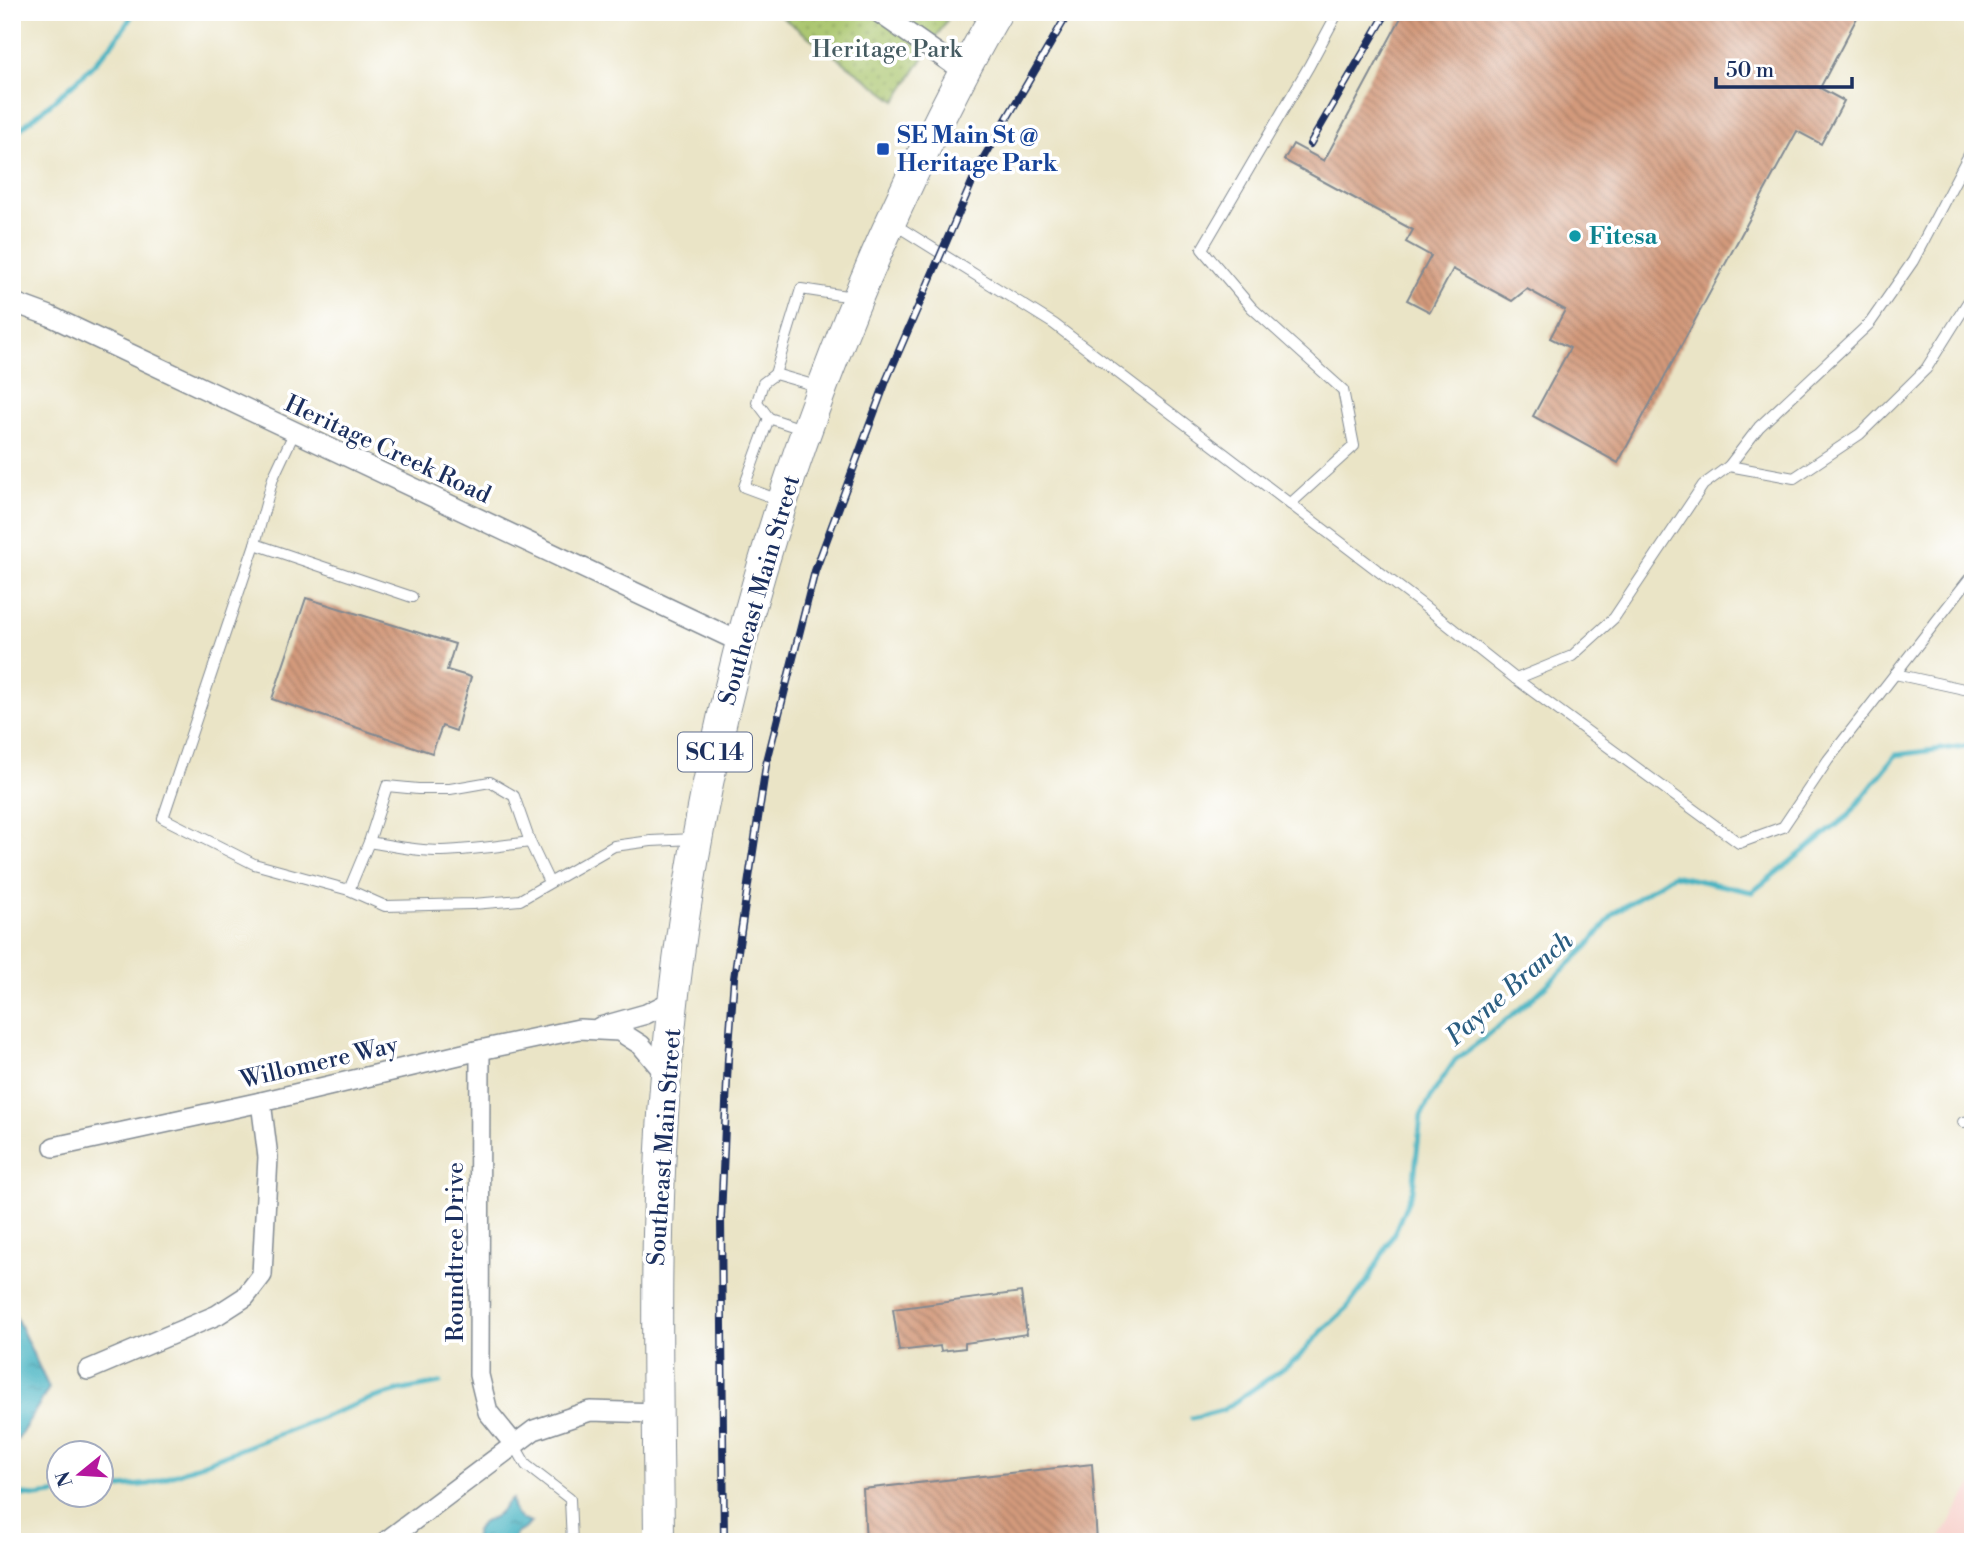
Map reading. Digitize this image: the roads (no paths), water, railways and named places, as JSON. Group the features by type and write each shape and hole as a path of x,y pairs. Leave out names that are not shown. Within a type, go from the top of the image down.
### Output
{"main road":[{"name":"Southeast Main Street","path":"659,1542 656,1254 666,1075 690,881 717,741 783,502 822,388 891,221 964,72 997,12"}],"street":[{"path":"878,12 964,72"},
{"name":"Heritage Creek Road","path":"12,302 50,316 742,643"},
{"name":"Willomere Way","path":"596,1029 646,1014 674,1000"},
{"name":"Willomere Way","path":"54,1147 261,1102 480,1049 579,1029 619,1031 641,1045 666,1075"},
{"name":"Roundtree Drive","path":"480,1049 479,1376 488,1412 514,1444"},
{"path":"88,1370 217,1314 245,1297 262,1275 268,1157 261,1102"},
{"path":"385,1542 534,1430 590,1411 658,1413"}],"lane":[{"path":"1290,504 1354,446 1343,390 1252,308 1202,249 1338,12"},
{"path":"1516,679 1572,656 1614,618 1703,485 1729,466 1759,427 1870,323 1913,261 1973,147"},
{"path":"891,221 1054,324 1516,679 1739,843 1783,827 1828,760 1973,574"},
{"path":"806,430 769,418 757,402 763,383 775,374 801,289 857,298"},
{"path":"1729,466 1794,478 1860,434 1926,369 1973,294"},
{"path":"775,374 822,388"},
{"path":"769,418 744,487 783,502"},
{"path":"295,432 273,478 254,544 163,818 254,864 349,890 385,906 520,900 614,846 698,839"},
{"path":"254,544 412,597"},
{"path":"1895,674 1973,691"},
{"path":"349,890 369,842 387,786 450,789 490,782 514,796 530,842 549,882"},
{"path":"369,842 406,849 440,850 530,842"},
{"path":"514,1444 526,1465 570,1499 572,1542"}],"water":[{"path":"12,1309 49,1388 18,1439 12,1440"},
{"path":"512,1499 517,1515 531,1522 526,1528 517,1533 512,1542 474,1542 480,1525 496,1516"}],"waterway":[{"path":"12,136 94,63 134,12"},
{"name":"Payne Branch","path":"1192,1418 1223,1410 1297,1359 1347,1308 1368,1280 1396,1229 1413,1189 1421,1116 1455,1060 1534,997 1588,946 1614,913 1673,875 1752,892 1848,816 1896,755 1973,745"},
{"path":"116,1488 150,1484 367,1400 440,1383"},
{"path":"12,1494 46,1495"}],"railway":[{"path":"724,1542 721,1217 728,1059 734,978 766,765 815,571 886,381 979,166 1069,12"},
{"path":"1310,144 1387,12"}],"place":[{"name":"SE Main St @ Heritage Park","path":"883,149"},
{"name":"Fitesa","path":"1575,236"}],"park label":[{"name":"Heritage Park","path":"887,49"}]}
